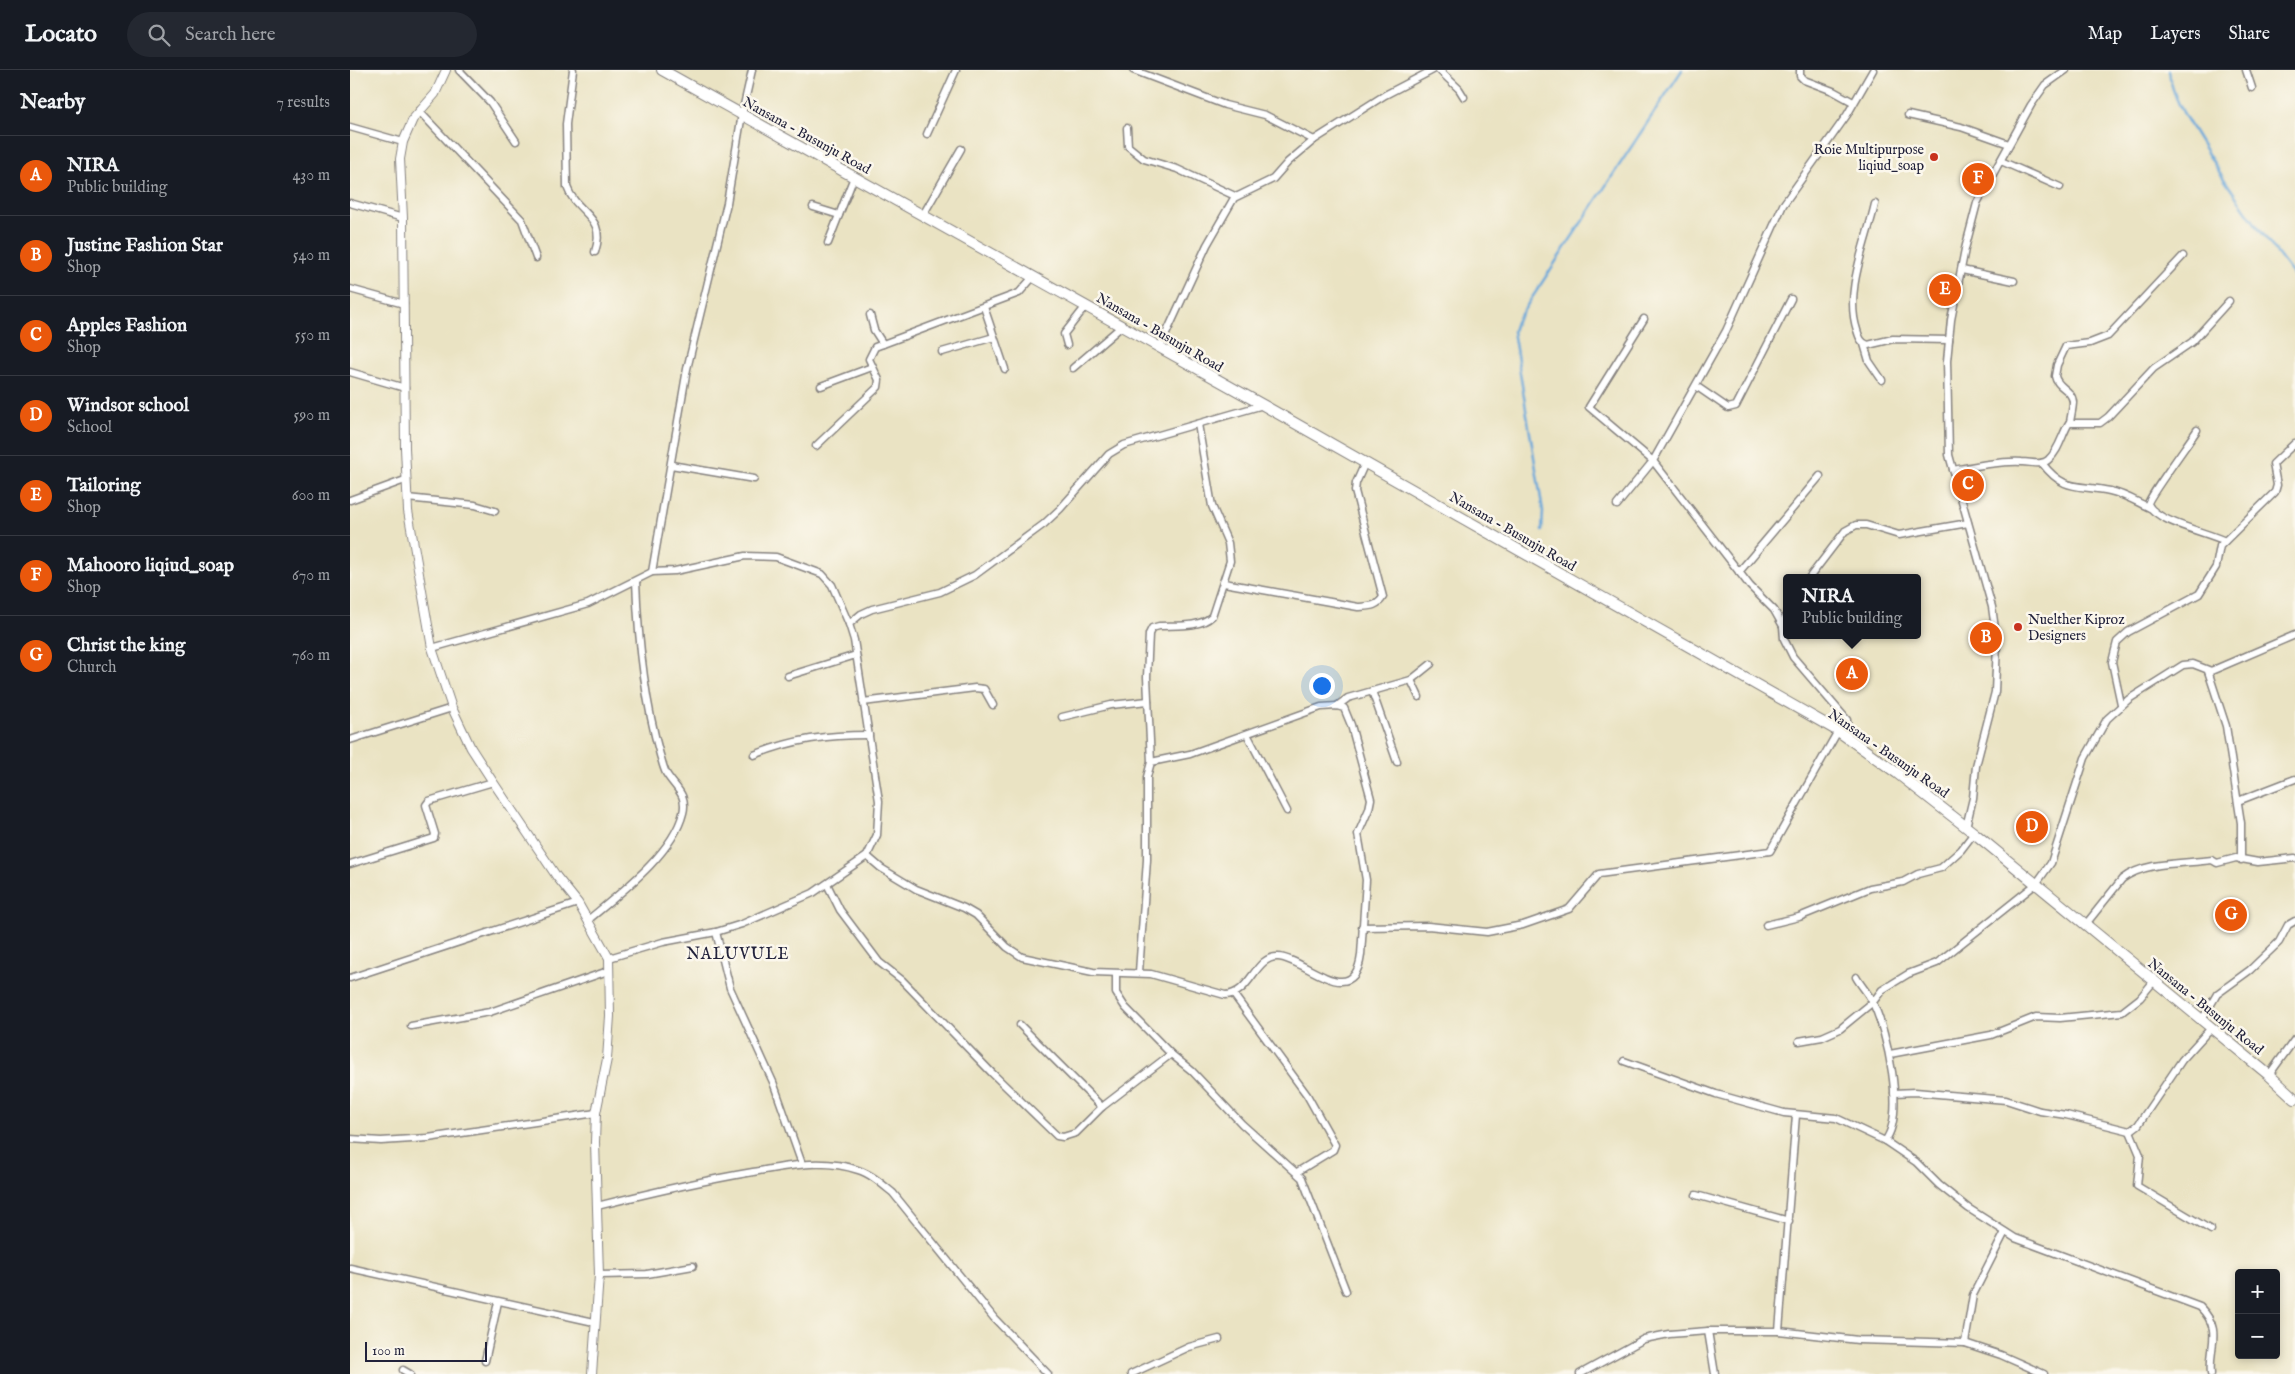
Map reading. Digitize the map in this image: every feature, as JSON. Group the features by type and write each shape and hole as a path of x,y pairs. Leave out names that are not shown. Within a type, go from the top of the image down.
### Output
{"main road":[{"name":"Nansana - Busunju Road","path":"662,70 1160,347 1838,731 1970,830 2269,1075 2295,1099"}],"street":[{"path":"446,70 435,94 420,111 403,142 400,159 403,218 405,480 407,498 413,548 432,648 452,708 492,782 557,877 578,903 609,958 610,1016 607,1059 596,1113 595,1177 599,1275 594,1322 592,1374"},
{"path":"458,70 490,102 516,141"},
{"path":"573,70 566,124 567,187 570,195 595,221 598,238 595,252"},
{"path":"652,572 688,369 727,202 742,114 752,70"},
{"path":"927,134 956,70"},
{"path":"1134,70 1225,105 1265,115 1314,140"},
{"path":"1160,347 1207,245 1236,196 1273,179 1288,162 1314,140 1385,95 1433,70"},
{"path":"1439,70 1459,88 1464,97"},
{"path":"1800,70 1800,76 1804,80 1833,91 1853,102"},
{"path":"1617,505 1652,461 1696,386 1742,299 1783,205 1847,115 1872,70"},
{"path":"1766,925 1799,917 1870,888 1891,885 1918,874 1942,868 1961,850 1970,830 1976,766 1995,692 1997,644 1992,607 1953,470 1947,438 1947,361 1949,340 1977,204 2031,105 2045,85 2066,70"},
{"path":"2246,70 2252,88"},
{"path":"420,111 522,220 536,258"},
{"path":"1908,115 1961,127 2009,144"},
{"path":"350,127 403,142"},
{"path":"1127,128 1128,146 1144,159 1177,169 1236,196"},
{"path":"923,215 960,149"},
{"path":"2001,161 2060,186"},
{"path":"828,244 854,177"},
{"path":"350,203 403,218"},
{"path":"1875,204 1851,306 1858,334 1864,344 1869,361 1882,380"},
{"path":"814,207 839,215"},
{"path":"1953,470 2016,462 2042,463 2053,455 2070,422 2073,399 2070,393 2058,384 2055,376 2064,349 2068,345 2090,343 2108,336 2183,256"},
{"path":"1962,270 2014,280"},
{"path":"816,446 878,387 879,380 872,367 869,354 875,347 1019,293 1033,277"},
{"path":"350,288 404,304"},
{"path":"1696,386 1728,408 1736,406 1791,299"},
{"path":"2070,422 2096,423 2108,417 2154,368 2192,342 2229,301"},
{"path":"1067,345 1064,334 1086,306"},
{"path":"984,307 1005,369"},
{"path":"870,315 874,330 883,344"},
{"path":"1644,319 1590,407 1652,461 1739,572 1774,610 1783,624"},
{"path":"1073,368 1122,326"},
{"path":"942,352 994,336"},
{"path":"1864,344 1893,339 1949,340"},
{"path":"821,386 872,367"},
{"path":"350,372 405,388"},
{"path":"849,624 861,614 872,609 940,592 975,575 1049,519 1108,454 1124,445 1147,436 1198,424 1262,405"},
{"path":"1139,972 1147,860 1147,777 1151,762 1147,646 1149,634 1152,628 1205,622 1212,616 1230,561 1228,544 1212,506 1198,424"},
{"path":"2150,508 2148,500 2150,495 2178,460 2197,430"},
{"path":"2121,704 2112,662 2117,642 2128,632 2199,594 2216,567 2218,550 2275,492 2277,485 2274,464 2295,443"},
{"path":"1224,583 1358,608 1376,605 1380,602 1383,597 1355,491 1356,483 1365,463"},
{"path":"2042,463 2052,476 2062,484 2122,494 2182,525 2225,541"},
{"path":"671,465 754,479"},
{"path":"1739,572 1820,476"},
{"path":"350,500 405,480"},
{"path":"407,498 475,505 495,511"},
{"path":"1812,574 1845,531 1856,525 1866,525 1899,534 1968,523"},
{"path":"432,648 588,604 652,572 675,571 745,556 762,555 790,561 822,574 832,585 849,624 856,655 879,800 879,822 867,856 827,884 790,904 716,932 672,939 609,958"},
{"path":"588,920 653,862 673,834 683,814 683,796 679,788 667,775 658,746 638,633 636,581"},
{"path":"2208,672 2295,635"},
{"path":"1784,639 1793,657 1847,720 1848,738"},
{"path":"788,676 856,655"},
{"path":"1337,706 1348,698 1411,680 1431,664"},
{"path":"1799,1042 1822,1037 1840,1029 1873,1002 1882,990 1900,979 1937,963 2036,884 2051,862 2086,758 2107,719 2121,704 2183,664 2193,664 2208,672 2226,726 2238,801 2241,860"},
{"path":"1411,680 1419,697"},
{"path":"863,702 975,688 984,689 993,705"},
{"path":"1372,691 1397,762"},
{"path":"1062,717 1111,705 1148,702"},
{"path":"867,856 881,868 916,889 964,908 976,915 1007,948 1022,957 1093,972 1116,974 1139,972 1225,995 1234,995 1247,984 1265,961 1278,957 1292,961 1325,978 1348,980 1360,964 1366,880 1358,834 1371,800 1348,715 1344,708 1337,706 1317,708 1262,726 1247,734 1190,754 1151,762"},
{"path":"350,740 452,708"},
{"path":"1362,927 1428,926 1487,932 1523,925 1569,909 1598,874 1770,851 1838,731"},
{"path":"1247,734 1287,811"},
{"path":"754,756 785,743 838,735 869,735"},
{"path":"2238,801 2295,779"},
{"path":"350,864 434,838 435,834 426,805 429,800 492,782"},
{"path":"2086,924 2129,873 2161,864 2212,860 2217,863 2236,858 2266,862 2295,858"},
{"path":"827,884 840,910 879,962 902,980 1052,1132 1063,1137 1076,1133 1102,1107 1171,1054"},
{"path":"350,978 578,903"},
{"path":"2202,1020 2217,994 2250,970 2279,942 2288,925 2295,921"},
{"path":"716,932 730,988 773,1082 802,1164"},
{"path":"411,1026 490,1012 608,971"},
{"path":"1116,974 1116,993 1126,1007 1171,1054 1192,1071 1242,1124 1297,1172 1304,1181 1346,1291"},
{"path":"1856,977 1873,1002 1890,1054 1895,1110 1884,1141"},
{"path":"1890,1054 1991,1035 2036,1017 2060,1018 2122,1012 2140,998 2154,981"},
{"path":"1234,995 1307,1095 1335,1145 1333,1150 1297,1172"},
{"path":"1020,1025 1102,1107"},
{"path":"2130,1131 2138,1125 2182,1060 2211,1028"},
{"path":"2269,1075 2295,1039"},
{"path":"1624,1062 1716,1094 1796,1115 1836,1118 1884,1141 1916,1162 1939,1185 1968,1208 2004,1232 2050,1252 2200,1307 2209,1316 2215,1331 2211,1374"},
{"path":"1894,1093 1915,1092 2006,1100 2040,1111 2074,1116 2130,1131"},
{"path":"350,1139 381,1141 428,1138 596,1113"},
{"path":"1779,1331 1796,1115"},
{"path":"2130,1131 2140,1155 2137,1186 2211,1230"},
{"path":"597,1206 697,1181 802,1164 822,1164 858,1170 872,1176 893,1193 994,1318 1048,1374"},
{"path":"1696,1195 1789,1221"},
{"path":"1965,1343 1973,1295 2004,1232"},
{"path":"599,1275 647,1274 694,1266"},
{"path":"350,1268 594,1322"},
{"path":"485,1362 498,1302"},
{"path":"1580,1374 1644,1340 1669,1334 1779,1331 1858,1340 1965,1343 2001,1355 2044,1374"},
{"path":"1708,1332 1715,1374"},
{"path":"1132,1374 1188,1347 1219,1339"},
{"path":"403,1370 410,1374"}],"waterway":[{"path":"1542,531 1543,511 1513,331 1516,322 1682,70"},
{"path":"2169,70 2173,90 2192,128 2236,196 2295,277"}],"place":[{"name":"Roie Multipurpose liqiud_soap","path":"1934,157"},
{"name":"Mahooro liqiud_soap","path":"1978,179"},
{"name":"Tailoring","path":"1945,290"},
{"name":"Apples Fashion","path":"1968,485"},
{"name":"Nuelther Kiproz Designers","path":"2018,627"},
{"name":"Justine Fashion Star","path":"1986,638"},
{"name":"NIRA","path":"1852,674"},
{"name":"Windsor school","path":"2032,827"},
{"name":"Christ the king","path":"2231,915"}],"district":[{"name":"NALUVULE","path":"738,953"}]}
